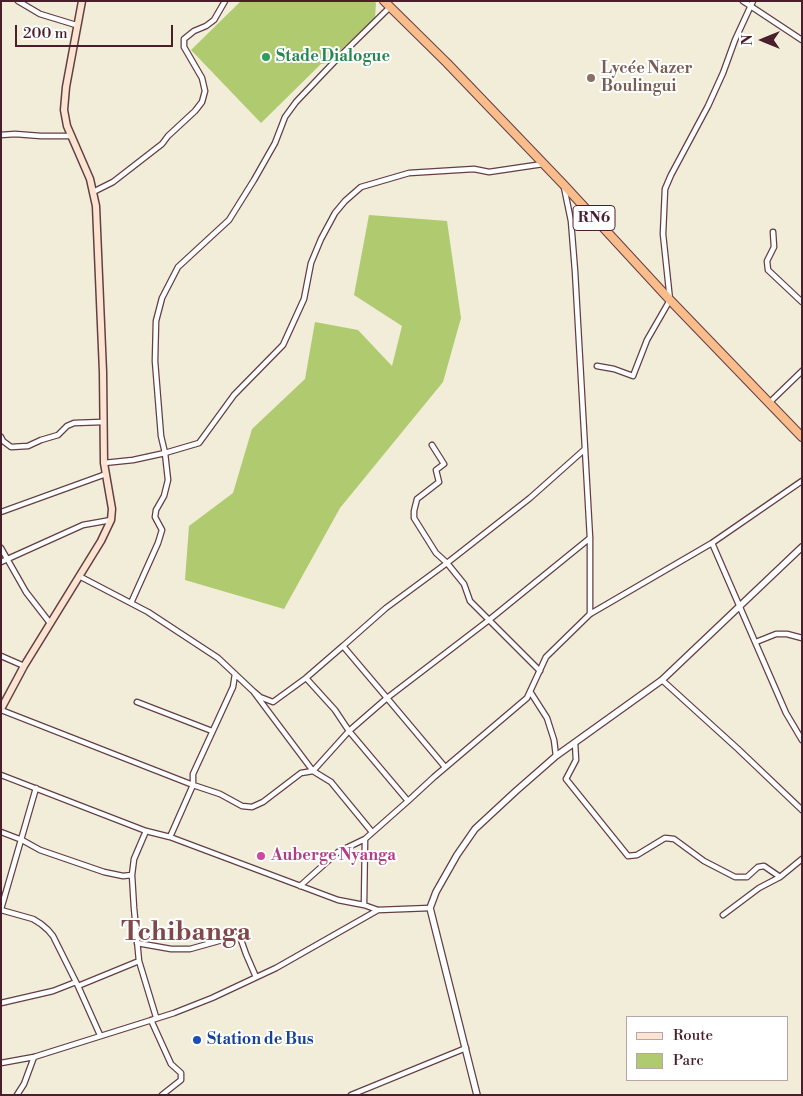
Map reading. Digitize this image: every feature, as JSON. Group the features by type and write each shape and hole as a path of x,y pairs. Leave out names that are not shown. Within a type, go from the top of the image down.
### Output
{"highway":[{"name":"RN6","path":"387,4 447,63 563,184 670,300 802,437"}],"main road":[{"path":"1,709 24,666 101,541 111,520 112,509 104,463 103,372 96,206 90,179 67,126 64,110 76,25 82,1"}],"street":[{"path":"18,1 40,14 76,25"},
{"path":"93,192 112,182 162,144 202,102 205,91 202,78 184,47 184,39 214,20 225,1"},
{"path":"743,1 752,3 802,40"},
{"path":"597,366 614,369 633,376 647,340 670,300 663,234 665,189 708,106 752,3"},
{"path":"131,603 162,530 155,517 156,510 164,496 168,480 161,436 155,361 156,321 162,298 178,267 229,220 275,143 285,117 296,102 387,4"},
{"path":"1,135 72,136"},
{"path":"104,463 133,460 199,443 234,395 283,345 304,299 311,263 321,239 344,200 361,187 409,172 474,169 490,172 543,164"},
{"path":"563,184 571,221 575,272 590,538 590,614"},
{"path":"773,232 774,247 767,261 768,270 802,302"},
{"path":"769,403 802,371"},
{"path":"1,436 3,441 11,447 28,446 58,435 67,426 74,423 103,422"},
{"path":"432,445 444,464 436,470 439,482 417,499 414,518 436,553 464,584 470,601 540,671"},
{"path":"79,576 148,612 206,649 260,697 273,702 306,678 404,593 447,563 530,498 585,449"},
{"path":"1,512 106,474"},
{"path":"300,886 338,852 365,839 445,767 519,706 531,693 546,657 590,614 712,543 802,481"},
{"path":"1,562 83,525 111,520"},
{"path":"1,709 220,794 242,806 252,807 264,802 301,773 313,771 349,732 387,698 489,620 590,538"},
{"path":"712,543 786,714 802,740"},
{"path":"477,1095 430,908 436,892 457,855 474,829 556,756 662,680 802,547"},
{"path":"1,548 26,592 50,623"},
{"path":"756,642 776,634 787,634 802,638"},
{"path":"343,646 445,767"},
{"path":"1,656 24,666"},
{"path":"170,837 193,785 193,774 233,687 235,674"},
{"path":"306,678 335,710 349,732 408,802"},
{"path":"662,680 802,810"},
{"path":"253,691 313,771 331,782 372,832"},
{"path":"531,693 547,718 554,740 556,756"},
{"path":"137,702 212,731"},
{"path":"575,743 576,760 566,779 628,856 638,855 664,838 674,839 704,861 735,877 747,877 758,867 764,866 780,877"},
{"path":"1,775 146,831 170,837 338,900 378,910 430,908"},
{"path":"36,788 1,910 25,916 41,924 53,936 100,1035"},
{"path":"795,802 802,802"},
{"path":"146,831 134,859 132,875 139,962 154,1019 171,1064 181,1073 181,1080 162,1095"},
{"path":"1,832 22,840 40,850 104,872 122,876 132,875"},
{"path":"364,905 365,839"},
{"path":"723,915 759,888 780,877 802,859"},
{"path":"1,1063 34,1057 174,1013 276,968 378,910"},
{"path":"137,943 171,950 190,949 233,937 240,937 256,977"},
{"path":"1,1003 54,991 139,962"},
{"path":"351,1095 466,1048"},
{"path":"17,1095 24,1084 34,1057"}],"green space":[{"name":"Stade Dialogue","path":"241,1 374,1 376,3 375,18 327,63 321,64 261,123 191,50"},
{"path":"369,215 447,221 461,318 443,382 340,508 284,609 185,580 189,526 233,493 252,429 305,379 315,322 358,330 392,366 402,326 354,295"}],"place":[{"name":"Stade Dialogue","path":"266,57"},
{"name":"Lycée Nazer Boulingui","path":"591,78"},
{"name":"Auberge Nyanga","path":"261,856"},
{"name":"Station de Bus","path":"197,1040"}],"district":[{"name":"Tchibanga","path":"186,934"}]}
